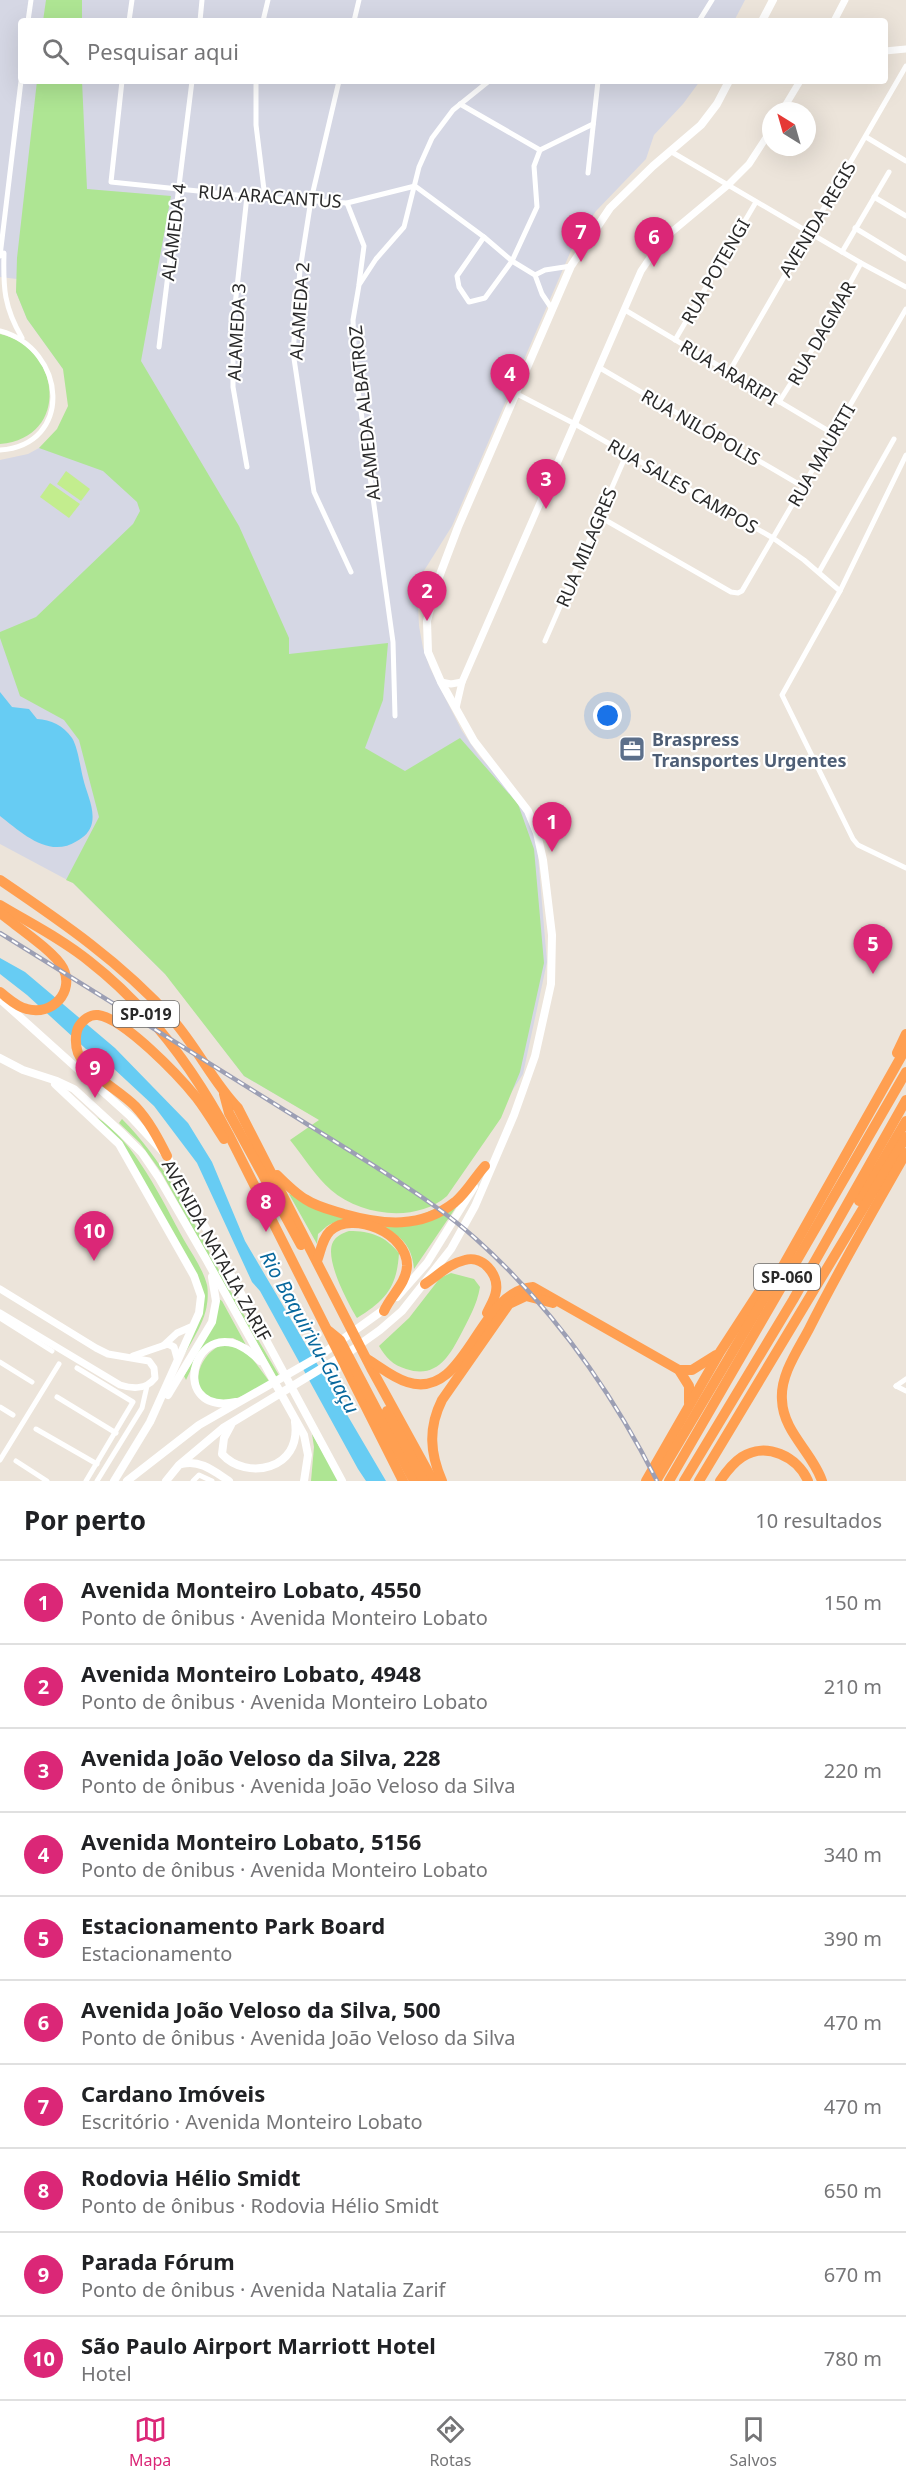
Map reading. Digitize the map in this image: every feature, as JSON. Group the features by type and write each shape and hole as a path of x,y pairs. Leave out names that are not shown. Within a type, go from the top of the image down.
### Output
{"highway":[{"name":"SP-019","path":"0,880 75,930 125,970 193,1044 224,1093 238,1108 366,1359 433,1481"},
{"name":"SP-019","path":"0,905 88,960 115,982 153,1022 216,1112 401,1478"},
{"path":"0,913 58,961 65,974 64,994 60,1000 45,1010 26,1009 0,992"},
{"path":"167,1156 145,1117 88,1066 78,1053 75,1043 77,1031 87,1018 94,1014 106,1018 159,1058 196,1098 244,1167"},
{"path":"882,1093 906,1034"},
{"name":"SP-060","path":"656,1481 779,1273 906,1048"},
{"name":"SP-060","path":"669,1481 906,1072"},
{"name":"SP-019","path":"224,1093 229,1113 424,1481"},
{"name":"SP-060","path":"684,1481 801,1287 906,1100"},
{"path":"801,1287 819,1270 906,1121"},
{"name":"SP-060","path":"699,1481 906,1137"},
{"path":"822,1481 784,1414 783,1385 820,1307 906,1153"},
{"path":"271,1170 297,1194 320,1206 355,1217 402,1224 428,1217 455,1202 485,1166"},
{"path":"318,1261 325,1237 337,1226 355,1223 378,1229 397,1239 406,1257 406,1272 384,1311"},
{"path":"425,1284 447,1266 463,1260 477,1260 489,1269 496,1290 469,1348"},
{"path":"646,1481 720,1352 759,1292 779,1273"},
{"path":"366,1359 404,1381 422,1384 446,1376 501,1302 517,1290 533,1287 679,1370 689,1386 689,1403"},
{"path":"442,1481 432,1447 432,1428 437,1409 505,1308 513,1301 526,1296 570,1307"},
{"path":"341,1321 344,1338 365,1385"},
{"path":"325,1328 340,1340 414,1481"},
{"path":"679,1370 698,1367 720,1352"},
{"path":"720,1481 742,1457 749,1453 768,1451 795,1462 808,1481"}],"main road":[{"path":"764,18 773,0"},
{"path":"166,1481 179,1465 234,1420 352,1350 402,1311 451,1249 475,1206 527,1084 548,1000 552,968 552,935 543,860 531,818 511,786 478,746 455,710 441,682 427,647 427,621 431,602 458,528 571,266 610,208 629,187 701,125 717,104 727,84"},
{"name":"AVENIDA NATALIA ZARIF","path":"0,999 130,1116 167,1156 342,1481"},
{"name":"AVENIDA NATALIA ZARIF","path":"0,1058 74,1089 142,1153 206,1259 294,1415 307,1444 308,1455 304,1481"},
{"path":"47,1079 63,1089 119,1144 199,1286 201,1304 150,1422"},
{"path":"127,1481 199,1425 318,1358 384,1311 427,1263 485,1166 501,1144"},
{"path":"114,1481 206,1331 215,1312 216,1291 206,1259"},
{"path":"245,1400 219,1404 204,1399 194,1383 195,1366 203,1352 221,1341 235,1342 248,1348 269,1370"},
{"path":"234,1420 224,1437 222,1454 226,1462 237,1472 245,1476 262,1476 279,1467 292,1453 296,1437 294,1415"},
{"path":"179,1465 194,1462 229,1481"}],"street":[{"path":"28,18 31,0"},
{"path":"129,18 132,0"},
{"path":"200,18 202,0"},
{"path":"264,18 268,0"},
{"path":"355,18 359,0"},
{"path":"701,18 712,0"},
{"path":"836,18 845,0"},
{"path":"888,51 906,49"},
{"name":"AVENIDA REGIS","path":"729,372 906,66"},
{"path":"0,256 21,84"},
{"name":"RUA ARACANTUS","path":"122,84 111,182 265,198 347,203 415,186"},
{"name":"ALAMEDA 4","path":"159,347 192,84"},
{"path":"256,84 256,125 265,198"},
{"name":"ALAMEDA 2","path":"338,84 311,200 300,270 293,352 314,492 351,572"},
{"name":"ALAMEDA ALBATROZ","path":"395,716 393,642 355,368 353,320 359,285 376,259 404,227 420,167 432,138 460,104 485,84"},
{"path":"588,173 598,84"},
{"path":"787,102 798,84"},
{"path":"460,104 540,150"},
{"path":"484,237 457,276 459,287 469,302 485,298 512,261 537,207 534,166 540,150 593,124"},
{"path":"866,137 906,161"},
{"path":"455,710 462,682 642,271 662,240 728,185 749,164 762,144"},
{"path":"670,152 906,287"},
{"path":"842,252 889,172"},
{"path":"415,186 484,237 512,261 535,275 542,294 552,309"},
{"name":"ALAMEDA 3","path":"247,196 233,324 233,377 247,467"},
{"path":"874,197 906,216"},
{"name":"RUA POTENGI","path":"675,340 756,201"},
{"path":"347,203 364,246 359,285"},
{"path":"855,228 906,259"},
{"path":"0,450 17,446 38,433 52,407 53,385 47,367 23,340 13,323 3,288 4,236"},
{"name":"RUA DAGMAR","path":"779,402 822,334 861,263"},
{"path":"535,275 545,270 571,266"},
{"name":"RUA MAURITI","path":"600,517 731,592 742,591 906,309"},
{"name":"RUA ARARIPI","path":"625,310 832,433"},
{"path":"0,331 23,340"},
{"name":"RUA NILÓPOLIS","path":"600,368 802,486"},
{"name":"RUA SALES CAMPOS","path":"517,394 627,453 773,538 819,572 840,591"},
{"path":"819,572 894,439"},
{"name":"RUA MILAGRES","path":"545,641 627,453"},
{"path":"906,455 840,591 782,695 852,839 858,845 906,868"},
{"path":"441,682 451,684 462,682"},
{"path":"0,1289 96,1348 108,1353 145,1360 153,1365"},
{"path":"0,1313 110,1382 134,1388 147,1386"},
{"path":"0,1318 52,1351"},
{"path":"131,1357 164,1345 177,1333 193,1326"},
{"path":"164,1345 172,1346 177,1358"},
{"path":"98,1481 142,1408 147,1386 155,1378 148,1351"},
{"path":"0,1362 32,1382"},
{"path":"0,1460 59,1364"},
{"path":"77,1368 133,1402 86,1481"},
{"path":"906,1379 896,1386 906,1391"},
{"path":"57,1397 116,1433"},
{"path":"0,1407 13,1415"},
{"path":"36,1429 97,1464"},
{"path":"16,1461 47,1481"},
{"path":"194,1479 203,1475 212,1481"}],"shaded area":[{"path":"0,0 745,0 736,18 18,18 18,84 698,84 683,104 654,135 646,159 596,211 573,246 452,526 417,582 419,626 430,668 462,731 479,756 506,784 523,807 537,844 547,962 523,1074 446,1193 244,1076 169,978 73,883 0,844 0,460 28,454 39,448 89,405 27,319 16,292 17,279 0,277"}],"green space":[{"path":"46,0 82,0 82,18 43,18"},
{"path":"37,84 82,84 87,189 171,196 141,361 239,526 289,638 289,654 388,643 383,700 365,748 405,771 460,738 518,804 534,849 544,963 520,1072 501,1118 447,1196 434,1205 405,1213 389,1213 357,1206 343,1199 325,1185 290,1140 319,1120 244,1076 165,974 73,883 66,880 99,817 79,740 64,720 20,696 0,632 36,617 133,524 140,511 137,502 103,471 39,448 57,429 68,406 63,369 27,319 16,292 17,258"},
{"path":"0,334 20,342 36,356 46,373 50,392 47,410 39,426 23,438 0,444"},
{"path":"66,471 90,489 81,501 57,484"},
{"path":"50,483 80,504 69,518 40,497"},
{"path":"96,1117 123,1140 146,1172 197,1262 207,1285 207,1302 199,1329 175,1370 204,1296 122,1142"},
{"path":"122,1119 162,1168 280,1377 277,1378 161,1172 140,1143 119,1123"},
{"path":"289,1194 397,1225 463,1197 414,1269 412,1258 403,1240 396,1234 378,1226 357,1222 336,1222 318,1234 317,1244"},
{"path":"349,1231 377,1236 388,1242 399,1253 396,1275 388,1292 376,1305 357,1318 338,1281 331,1250 334,1240"},
{"path":"451,1273 474,1279 480,1287 477,1300 456,1343 440,1364 426,1371 406,1369 397,1365 379,1346 409,1318 440,1278"},
{"path":"219,1299 246,1345 233,1338 218,1339 193,1365 186,1380 184,1376 215,1322"},
{"path":"221,1345 236,1346 252,1358 269,1381 234,1399 222,1401 203,1393 199,1385 200,1367 205,1358"},
{"path":"312,1434 339,1481 311,1481 314,1447"}],"water":[{"path":"0,692 12,707 29,709 37,719 56,724 65,730 74,742 93,817 88,832 67,846 56,847 36,842 0,816"},
{"name":"Rio Baquirivu-Guaçu","path":"0,958 25,972 115,1048 188,1123 212,1162 245,1241 386,1481 366,1481 358,1469 260,1291 252,1282 197,1163 154,1106 99,1055 86,1049 27,995 0,974"}],"railway":[{"path":"0,933 376,1167 427,1201 476,1239 530,1293 578,1351 620,1414 657,1481"}],"place":[{"name":"Cardano Imóveis","path":"581,262"},
{"name":"Avenida João Veloso da Silva, 500","path":"654,267"},
{"name":"Avenida Monteiro Lobato, 5156","path":"510,404"},
{"name":"Avenida João Veloso da Silva, 228","path":"546,509"},
{"name":"Avenida Monteiro Lobato, 4948","path":"427,621"},
{"name":"Braspress Transportes Urgentes","path":"632,749"},
{"name":"Avenida Monteiro Lobato, 4550","path":"552,852"},
{"name":"Estacionamento Park Board","path":"873,974"},
{"name":"Parada Fórum","path":"95,1098"},
{"name":"Rodovia Hélio Smidt","path":"266,1232"},
{"name":"São Paulo Airport Marriott Hotel","path":"94,1261"}]}
